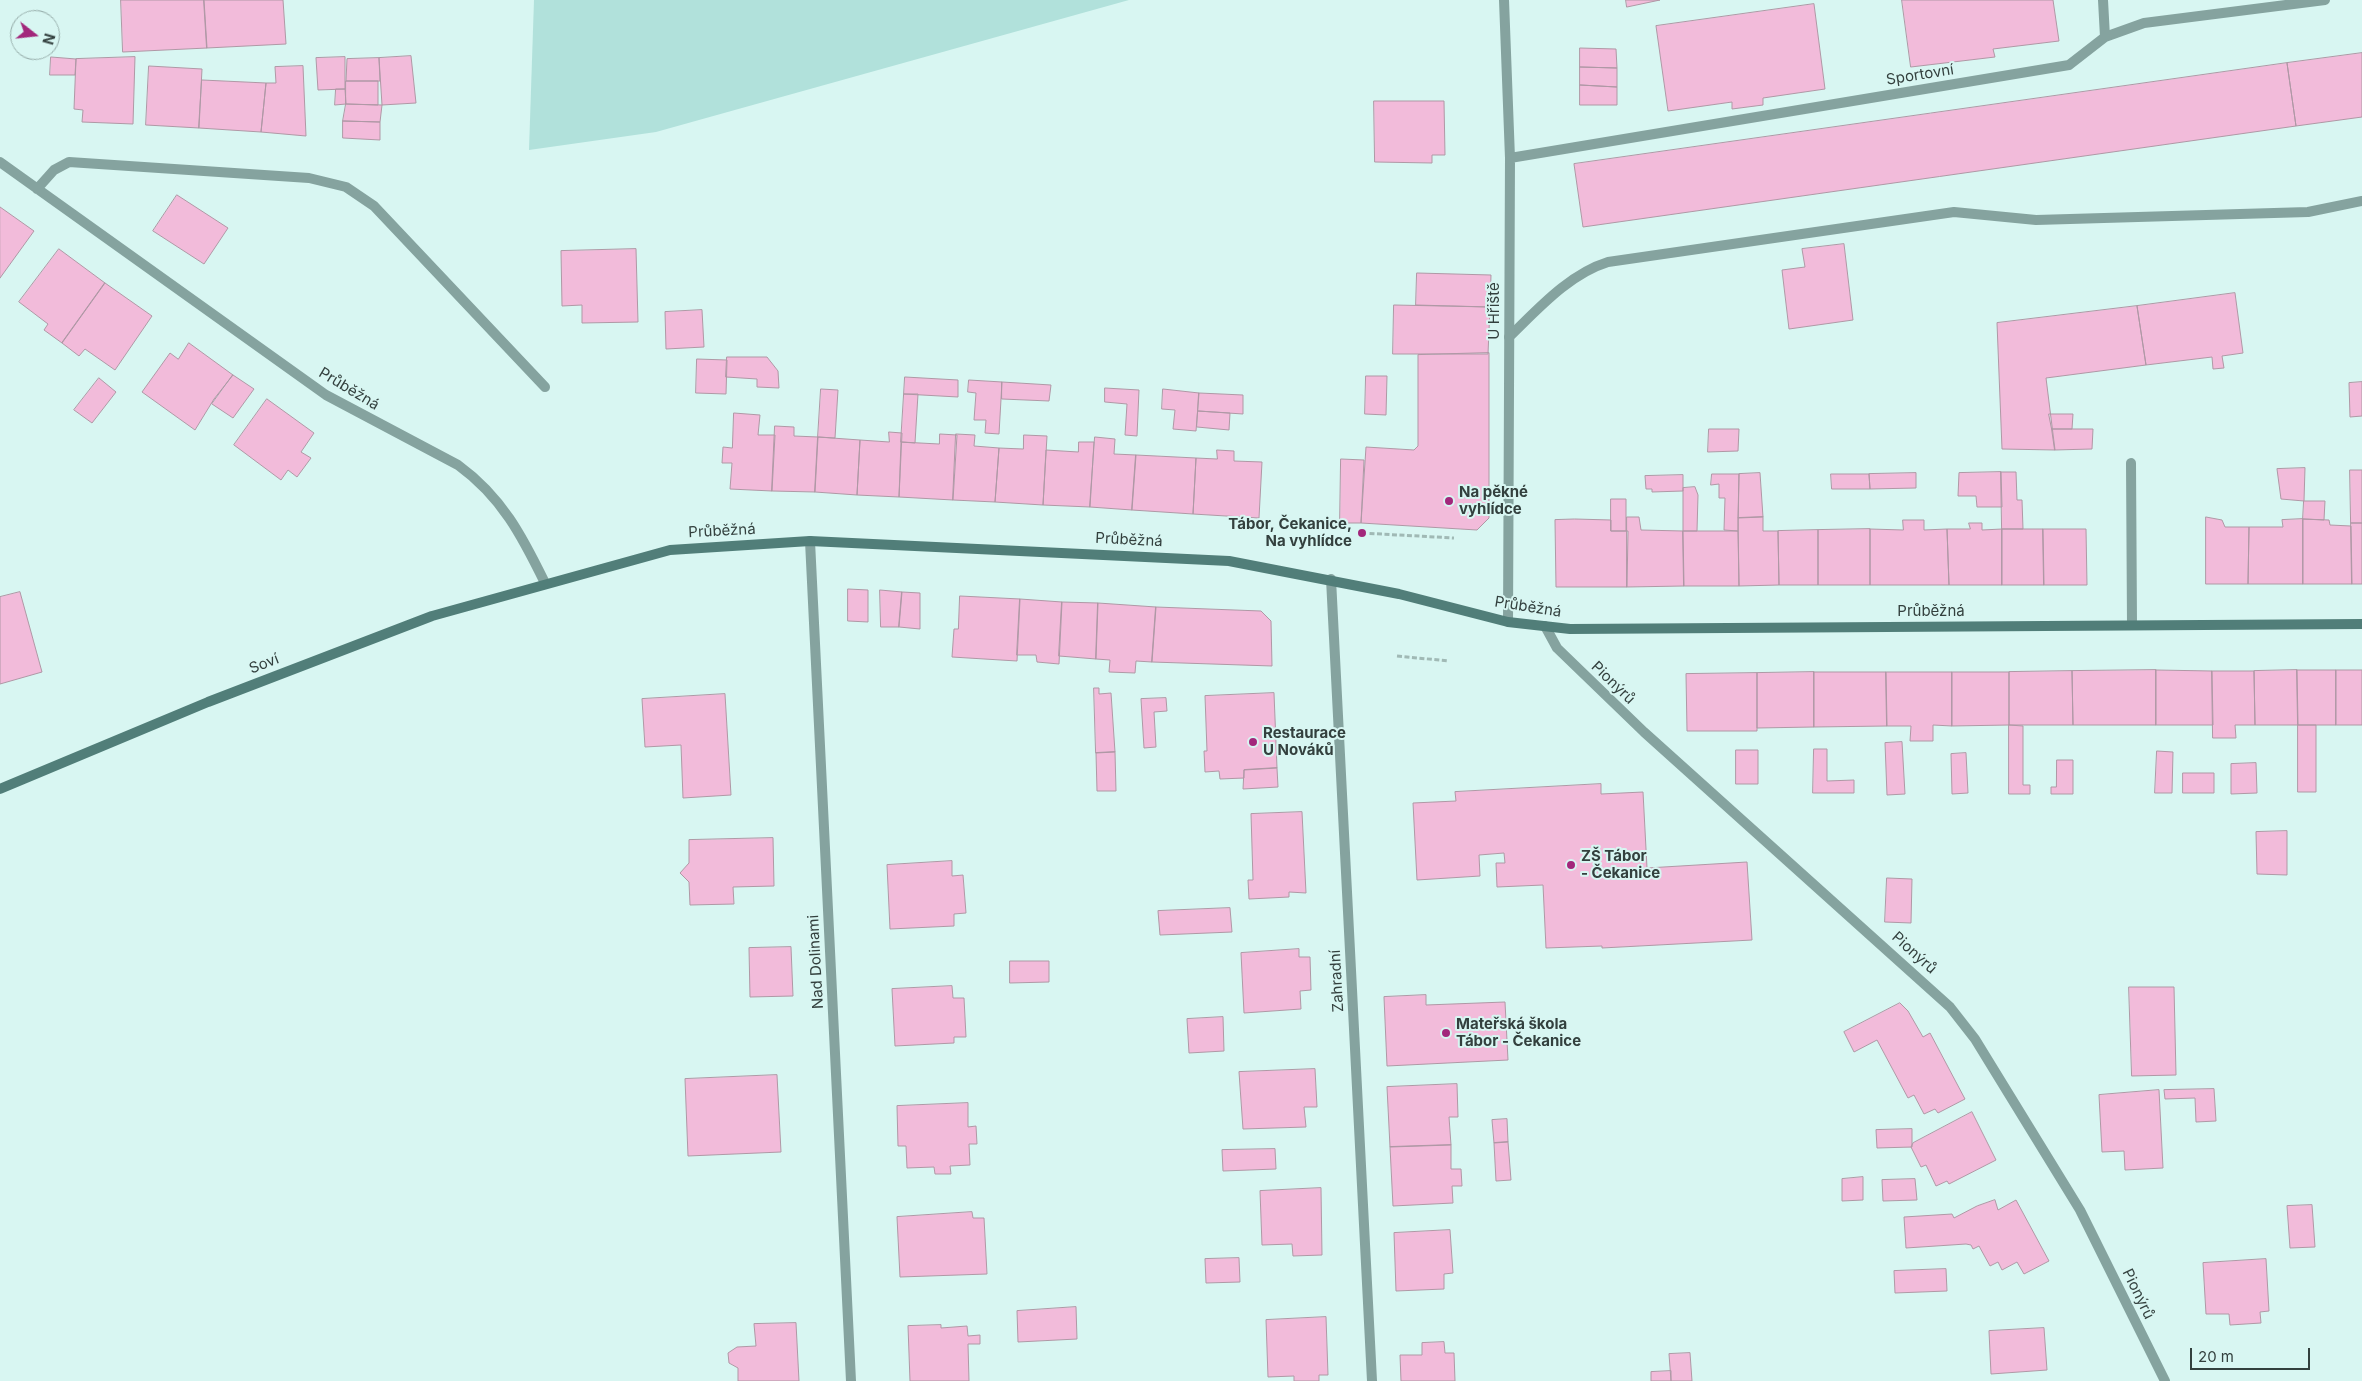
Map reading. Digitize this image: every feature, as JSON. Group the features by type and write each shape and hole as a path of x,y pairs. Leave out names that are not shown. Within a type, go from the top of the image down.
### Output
{"main road":[{"name":"Průběžná","path":"544,583 670,550 810,541 1229,562 1399,594 1508,622 1570,629 2362,624"},
{"name":"Soví","path":"0,789 208,702 432,616 544,583"}],"street":[{"name":"U Hřiště","path":"1504,0 1510,158 1508,622"},
{"path":"2103,0 2105,37"},
{"name":"Sportovní","path":"1510,158 2070,65 2105,37 2144,23 2325,0"},
{"name":"Průběžná","path":"0,162 326,395 458,465 476,478 513,521 544,583"},
{"path":"37,189 54,170 69,162 309,178 346,187 374,206 545,387"},
{"path":"1509,336 1544,302 1577,277 1608,262 1954,212 2018,219 2056,219 2308,212 2362,201"},
{"path":"2131,463 2132,625"},
{"name":"Nad Dolinami","path":"810,541 851,1381"},
{"name":"Zahradní","path":"1331,580 1372,1381"},
{"name":"Pionýrů","path":"1545,626 1557,648 1630,720 1950,1006 1975,1039 2080,1210 2165,1381"}],"path":[{"path":"1362,533 1454,538"},
{"path":"1397,656 1448,661"}],"shaded area":[{"path":"534,0 1129,0 656,132 529,150"}],"building":[{"path":"121,0 204,0 207,48 123,52"},
{"path":"204,0 283,0 286,44 207,48"},
{"path":"1626,0 1660,0 1627,7"},
{"path":"1902,0 2053,0 2059,41 1993,49 1995,57 1911,67"},
{"path":"1814,4 1825,89 1763,98 1763,105 1732,109 1732,102 1668,111 1656,26"},
{"path":"1580,48 1616,49 1617,68 1580,67"},
{"path":"2362,53 2362,117 2296,126 2287,63"},
{"path":"411,56 416,103 382,105 379,58"},
{"path":"135,57 133,124 82,122 83,110 74,109 76,59"},
{"path":"345,57 345,89 318,90 316,58"},
{"path":"60,58 76,59 75,75 50,75 51,60 60,60"},
{"path":"379,58 380,81 346,81 347,59"},
{"path":"2287,63 2296,126 1583,227 1574,164"},
{"path":"149,66 202,69 199,128 146,125"},
{"path":"303,66 306,136 261,132 266,83 276,83 275,67"},
{"path":"1580,67 1617,68 1617,87 1580,85"},
{"path":"202,80 266,83 261,132 199,128"},
{"path":"346,81 378,81 378,105 346,104"},
{"path":"1580,85 1617,87 1617,105 1580,105"},
{"path":"336,89 345,89 346,104 335,105"},
{"path":"1374,101 1444,101 1445,155 1432,155 1432,163 1375,162"},
{"path":"346,104 382,105 380,122 343,121"},
{"path":"343,121 380,122 380,140 343,138"},
{"path":"177,195 228,228 204,264 153,231"},
{"path":"0,207 34,231 0,278"},
{"path":"1844,244 1853,320 1789,329 1782,270 1805,267 1802,249"},
{"path":"59,249 105,283 62,343 44,330 48,324 19,302"},
{"path":"636,249 638,322 582,323 582,305 562,306 561,251"},
{"path":"1417,273 1491,275 1490,307 1416,305"},
{"path":"105,283 152,316 115,370 85,349 79,356 62,343"},
{"path":"2235,293 2243,353 2222,356 2224,368 2213,369 2212,357 2146,365 2137,306"},
{"path":"1394,305 1490,307 1488,354 1393,354"},
{"path":"2137,306 2146,365 2046,378 2055,450 2002,449 1997,323"},
{"path":"702,310 704,347 666,349 665,312"},
{"path":"189,343 233,375 214,399 195,430 142,392 170,353 178,359"},
{"path":"1489,353 1489,518 1477,530 1361,523 1366,447 1414,450 1418,446 1418,355"},
{"path":"727,357 767,357 778,371 779,388 757,387 757,379 726,377"},
{"path":"697,359 727,360 726,394 696,393"},
{"path":"233,375 254,389 233,418 212,404"},
{"path":"1366,376 1387,376 1386,415 1365,414"},
{"path":"905,377 958,380 958,397 904,394"},
{"path":"99,378 116,392 92,423 74,410"},
{"path":"969,380 1002,382 999,434 985,433 986,420 974,420 976,393 968,392"},
{"path":"1002,382 1051,385 1049,401 1002,399"},
{"path":"2362,382 2362,416 2350,417 2349,383"},
{"path":"1105,388 1139,390 1137,436 1125,435 1127,404 1105,402"},
{"path":"821,389 838,390 835,438 818,437"},
{"path":"1163,389 1199,393 1196,431 1173,429 1175,410 1162,409"},
{"path":"1199,393 1243,395 1243,414 1198,411"},
{"path":"904,394 918,394 915,443 901,442"},
{"path":"267,399 314,433 301,452 311,458 297,477 288,470 281,480 234,445"},
{"path":"1198,411 1230,413 1229,430 1197,427"},
{"path":"734,413 760,415 758,435 775,435 772,491 730,489 732,463 722,463 723,447 732,448"},
{"path":"2049,414 2073,414 2072,429 2052,429"},
{"path":"775,426 794,427 794,436 818,437 815,492 772,491"},
{"path":"1709,429 1739,429 1738,451 1708,452"},
{"path":"2052,429 2093,429 2092,449 2055,450"},
{"path":"889,432 902,433 899,497 857,495 860,440 889,442"},
{"path":"940,434 957,435 953,500 899,497 901,442 939,444"},
{"path":"956,434 975,435 974,446 999,448 995,502 953,500"},
{"path":"1024,435 1047,436 1043,505 995,502 999,448 1023,449"},
{"path":"818,437 860,440 857,495 815,492"},
{"path":"1095,437 1115,439 1114,454 1136,455 1132,510 1090,507"},
{"path":"1079,442 1094,442 1090,507 1043,505 1046,450 1078,452"},
{"path":"1217,450 1234,451 1234,461 1262,462 1259,518 1193,514 1196,458 1217,459"},
{"path":"1136,455 1196,458 1193,514 1132,510"},
{"path":"1341,459 1364,460 1361,523 1340,523"},
{"path":"2305,468 2304,501 2281,499 2277,469"},
{"path":"2350,470 2362,470 2362,523 2351,523"},
{"path":"2001,472 2016,472 2017,500 2022,500 2023,529 2002,529"},
{"path":"2001,472 2002,507 1977,507 1976,496 1958,496 1959,473"},
{"path":"1760,473 1763,517 1738,518 1739,474"},
{"path":"1916,473 1916,488 1870,489 1869,474"},
{"path":"1712,474 1739,474 1738,531 1724,530 1725,498 1719,498 1719,484 1711,485"},
{"path":"1831,474 1869,474 1870,489 1832,489"},
{"path":"1683,475 1683,491 1652,492 1652,489 1646,489 1645,476"},
{"path":"1695,487 1698,495 1697,531 1683,531 1683,488"},
{"path":"1611,499 1626,499 1626,531 1611,531"},
{"path":"2304,501 2325,501 2324,520 2303,519"},
{"path":"1627,517 1639,517 1641,530 1683,531 1684,586 1627,587"},
{"path":"1763,517 1763,531 1778,531 1779,585 1739,586 1738,518"},
{"path":"2206,517 2222,520 2225,527 2249,527 2248,584 2206,584"},
{"path":"2303,519 2303,584 2248,584 2249,527 2283,527 2282,520"},
{"path":"2303,519 2329,520 2330,525 2351,526 2352,584 2303,584"},
{"path":"1555,520 1611,520 1611,531 1628,531 1627,587 1556,587"},
{"path":"1903,520 1924,520 1924,530 1947,529 1949,585 1870,585 1870,529 1903,530"},
{"path":"1969,523 1982,523 1982,530 2002,529 2002,585 1949,585 1947,529 1970,529"},
{"path":"2351,523 2362,523 2362,584 2352,584"},
{"path":"1870,529 1870,585 1818,585 1818,530"},
{"path":"2002,529 2043,529 2044,585 2002,585"},
{"path":"2043,529 2086,529 2087,585 2044,585"},
{"path":"1818,530 1818,585 1779,585 1778,531"},
{"path":"1683,531 1738,531 1739,586 1684,586"},
{"path":"848,589 868,590 868,622 848,621"},
{"path":"880,590 902,592 899,627 881,627"},
{"path":"20,592 42,672 0,684 0,597"},
{"path":"902,592 920,593 920,629 899,627"},
{"path":"960,596 1020,599 1017,661 952,657 954,629 958,629"},
{"path":"1020,599 1062,602 1059,664 1037,662 1036,655 1017,655"},
{"path":"1062,602 1098,603 1096,659 1059,656"},
{"path":"1098,603 1156,607 1152,662 1136,661 1135,673 1109,672 1110,660 1096,659"},
{"path":"1156,607 1261,611 1271,621 1272,666 1152,662"},
{"path":"2156,670 2212,671 2213,725 2156,725"},
{"path":"2156,670 2156,725 2073,725 2072,671"},
{"path":"2297,670 2298,725 2255,725 2254,671"},
{"path":"2297,670 2336,670 2336,725 2298,725"},
{"path":"2336,670 2362,670 2362,725 2336,725"},
{"path":"2072,671 2073,725 2009,725 2009,672"},
{"path":"2212,671 2254,671 2255,725 2235,725 2236,738 2213,738"},
{"path":"1814,672 1886,672 1887,726 1814,727"},
{"path":"1814,672 1814,727 1757,728 1757,673"},
{"path":"1886,672 1952,672 1952,726 1933,725 1933,741 1910,741 1911,726 1887,726"},
{"path":"1952,672 2009,672 2009,725 1952,726"},
{"path":"1757,673 1757,731 1687,731 1686,674"},
{"path":"1094,688 1099,688 1099,694 1111,693 1115,752 1096,753"},
{"path":"1274,693 1277,768 1244,770 1244,778 1220,779 1219,771 1205,772 1204,751 1207,751 1205,696"},
{"path":"725,694 731,795 683,798 681,745 645,747 642,699"},
{"path":"1166,698 1167,711 1154,712 1156,747 1144,748 1141,699"},
{"path":"2009,725 2023,726 2023,785 2030,785 2030,794 2009,794"},
{"path":"2298,725 2316,725 2316,792 2298,792"},
{"path":"1902,742 1905,794 1887,795 1885,743"},
{"path":"1814,749 1827,749 1827,781 1854,780 1854,793 1813,793"},
{"path":"1736,750 1758,750 1758,784 1736,784"},
{"path":"2157,751 2173,752 2172,793 2155,793"},
{"path":"1115,752 1116,791 1097,791 1096,753"},
{"path":"1966,753 1968,793 1952,794 1951,754"},
{"path":"2057,760 2073,760 2073,794 2051,794 2051,787 2056,787"},
{"path":"2256,763 2257,793 2231,794 2231,764"},
{"path":"1277,768 1278,787 1243,789 1244,770"},
{"path":"2183,773 2214,773 2214,793 2183,793"},
{"name":"ZŠ Tábor - Čekanice","path":"1601,784 1601,794 1643,792 1647,868 1747,862 1752,940 1602,948 1602,946 1546,948 1543,885 1497,887 1496,863 1505,863 1504,853 1479,855 1480,876 1417,880 1413,803 1456,801 1455,792"},
{"path":"1302,812 1306,893 1289,892 1289,897 1249,899 1248,880 1253,880 1251,814"},
{"path":"2287,831 2287,875 2257,874 2256,832"},
{"path":"773,838 774,886 733,887 734,904 690,905 689,882 680,873 689,863 689,840"},
{"path":"952,861 952,876 963,875 966,913 954,914 954,926 890,929 887,865"},
{"path":"1887,878 1912,879 1911,923 1885,922"},
{"path":"1230,908 1232,932 1160,935 1158,911"},
{"path":"791,947 793,996 750,997 749,948"},
{"path":"1299,949 1299,957 1310,957 1311,990 1300,991 1301,1009 1244,1013 1241,953"},
{"path":"1010,961 1049,961 1049,982 1010,983"},
{"path":"952,986 953,998 964,998 966,1037 954,1037 954,1043 895,1046 892,989"},
{"path":"2129,987 2174,987 2176,1075 2132,1076"},
{"name":"Mateřská škola Tábor - Čekanice","path":"1426,995 1426,1005 1505,1002 1508,1060 1387,1066 1384,997"},
{"path":"1900,1003 1908,1011 1923,1037 1930,1033 1965,1099 1938,1113 1935,1109 1924,1114 1914,1095 1908,1098 1877,1040 1854,1052 1844,1032"},
{"path":"1223,1017 1224,1051 1189,1053 1187,1019"},
{"path":"1315,1069 1317,1107 1304,1107 1306,1127 1243,1129 1239,1072"},
{"path":"777,1075 781,1152 688,1156 685,1079"},
{"path":"1457,1084 1458,1117 1449,1117 1451,1145 1390,1147 1387,1087"},
{"path":"2214,1089 2216,1121 2196,1122 2195,1098 2165,1099 2164,1090"},
{"path":"2159,1090 2163,1168 2125,1170 2124,1151 2102,1152 2099,1095"},
{"path":"968,1103 968,1127 976,1126 977,1144 969,1144 970,1165 950,1166 951,1174 935,1174 934,1167 907,1168 906,1146 898,1146 897,1106"},
{"path":"1972,1112 1996,1160 1949,1184 1947,1181 1936,1186 1926,1165 1921,1167 1911,1147 1913,1143"},
{"path":"1507,1119 1508,1142 1494,1143 1492,1120"},
{"path":"1912,1129 1912,1147 1877,1148 1876,1130"},
{"path":"1508,1142 1511,1180 1496,1181 1494,1143"},
{"path":"1451,1145 1451,1169 1461,1169 1462,1186 1452,1186 1453,1203 1393,1206 1390,1147"},
{"path":"1275,1149 1276,1169 1223,1171 1222,1150"},
{"path":"1863,1177 1863,1200 1842,1201 1842,1179"},
{"path":"1915,1179 1917,1200 1883,1201 1882,1180"},
{"path":"1321,1188 1322,1255 1293,1256 1292,1244 1262,1245 1260,1191"},
{"path":"1995,1200 1998,1210 2016,1200 2049,1261 2024,1274 2017,1262 2002,1270 1998,1262 1990,1266 1979,1246 1973,1249 1971,1245 1966,1244 1906,1248 1904,1217 1952,1214 1954,1218 1977,1206"},
{"path":"2312,1205 2315,1247 2290,1248 2287,1206"},
{"path":"972,1212 973,1218 984,1218 987,1274 900,1277 897,1217"},
{"path":"1450,1230 1453,1273 1444,1274 1444,1289 1396,1291 1394,1233"},
{"path":"1239,1258 1240,1282 1206,1283 1205,1259"},
{"path":"2266,1259 2269,1311 2260,1312 2261,1323 2230,1325 2229,1314 2206,1314 2203,1263"},
{"path":"1946,1269 1947,1291 1895,1293 1894,1271"},
{"path":"1076,1307 1077,1339 1018,1342 1017,1311"},
{"path":"1326,1317 1328,1375 1319,1375 1319,1381 1294,1381 1294,1376 1268,1377 1266,1320"},
{"path":"796,1323 799,1381 738,1381 738,1368 729,1363 728,1353 737,1347 756,1346 754,1324"},
{"path":"941,1325 941,1328 967,1326 968,1336 980,1335 980,1344 968,1344 969,1381 910,1381 908,1326"},
{"path":"2044,1328 2047,1370 1991,1374 1989,1331"},
{"path":"1444,1342 1445,1353 1454,1353 1455,1381 1401,1381 1400,1355 1422,1355 1422,1343"},
{"path":"1690,1353 1692,1381 1671,1381 1669,1354"},
{"path":"1671,1371 1671,1381 1651,1381 1651,1372"}],"place":[{"name":"Na pěkné vyhlídce","path":"1449,501"},
{"name":"Tábor, Čekanice, Na vyhlídce","path":"1362,533"},
{"name":"Restaurace U Nováků","path":"1253,742"},
{"name":"ZŠ Tábor - Čekanice","path":"1571,865"},
{"name":"Mateřská škola Tábor - Čekanice","path":"1446,1033"}]}
